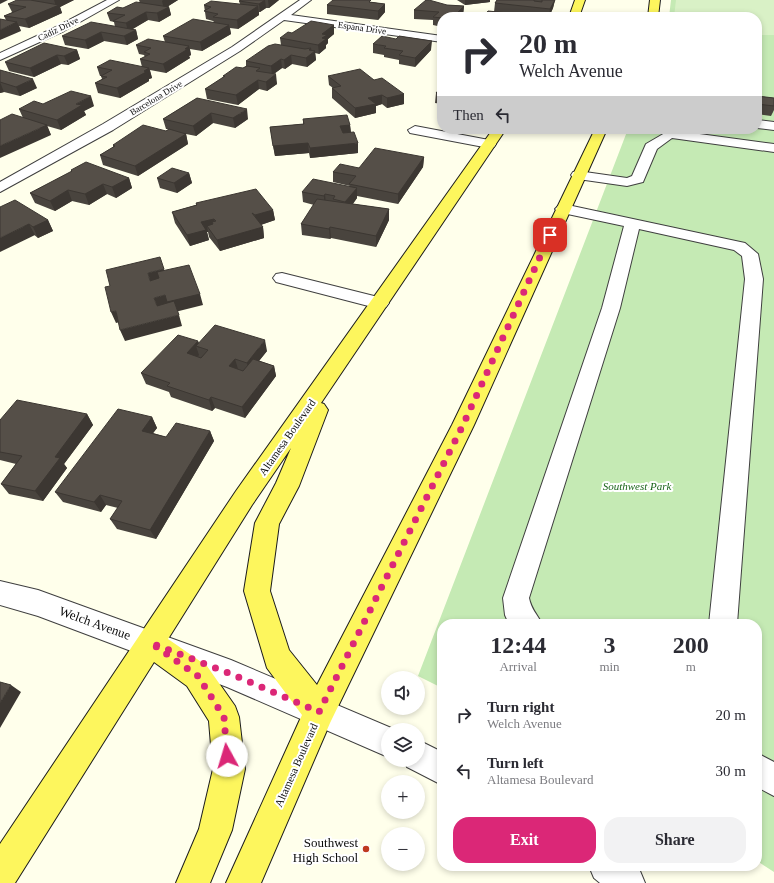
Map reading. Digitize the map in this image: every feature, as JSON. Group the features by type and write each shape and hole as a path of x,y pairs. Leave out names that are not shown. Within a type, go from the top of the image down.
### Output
{"main road":[{"path":"576,12 580,0"},
{"path":"654,12 655,0"},
{"name":"Altamesa Boulevard","path":"243,883 319,712 463,425 578,174 598,134"},
{"name":"Altamesa Boulevard","path":"0,875 244,498 330,377 495,137"},
{"path":"319,712 277,658 257,591 267,523 287,486 330,377"},
{"path":"151,643 198,676 224,717 229,769 215,830 193,883"}],"street":[{"name":"Cadiz Drive","path":"0,57 60,29 114,0"},
{"name":"Barcelona Drive","path":"0,188 108,127 236,49 306,0"},
{"name":"Espana Drive","path":"283,17 437,38"},
{"path":"762,125 774,126"},
{"name":"Altamesa Boulevard","path":"415,130 437,132"},
{"name":"Altamesa Boulevard","path":"461,134 495,137"},
{"path":"578,174 627,182 638,179 651,147 669,134"},
{"path":"685,134 774,148"},
{"path":"563,209 740,246 750,254 754,279 723,619"},
{"path":"523,619 519,615 516,598 611,308 633,223"},
{"path":"282,278 380,303"},
{"name":"Welch Avenue","path":"0,593 38,603 151,643 231,674 381,739"},
{"path":"425,760 437,766"},
{"path":"762,772 774,780"},
{"path":"612,871 628,883"}],"green space":[{"name":"Southwest Park","path":"671,0 774,0 774,872 762,864 762,619 440,619 626,134 762,134 762,12 670,12"},
{"path":"676,0 774,0 774,35 762,35 762,12 675,12"},
{"name":"Southwest Park","path":"437,627 437,686 425,680 425,671 420,671"}],"building":[{"path":"17,0 30,0 59,5 25,19 4,16 26,7 8,4"},
{"path":"265,0 259,4 239,1"},
{"path":"333,0 371,0 369,2 385,4 378,11 327,5"},
{"path":"426,0 447,5 464,6 458,12 414,10"},
{"path":"497,0 534,0 542,2 542,0 555,0 550,9 495,3"},
{"path":"211,1 258,6 237,20 213,17 218,14 204,11 211,7 204,5"},
{"path":"136,2 169,7 157,13 146,12 126,23 113,21 125,15 107,13 117,7 123,8"},
{"path":"0,19 17,22 0,30"},
{"path":"193,19 229,25 200,42 163,36"},
{"path":"311,21 334,25 322,34 327,35 322,38 326,39 318,45 280,38 288,32 292,33"},
{"path":"91,22 136,30 124,36 101,32 85,40 62,36"},
{"path":"382,36 396,39 399,36 432,41 415,58 399,55 403,51 384,48 386,46 373,44"},
{"path":"148,39 189,46 185,49 188,49 163,64 140,59 150,54 144,52 151,48 136,45"},
{"path":"44,43 77,50 64,56 57,55 30,68 5,62"},
{"path":"275,44 305,49 311,48 309,50 315,51 306,58 291,55 284,60 281,59 271,66 246,61 268,46"},
{"path":"110,60 149,68 144,71 146,72 117,88 95,83 107,77 101,76 112,70 97,67"},
{"path":"247,66 260,68 256,71 276,74 266,82 258,80 236,95 205,89 236,67 243,68"},
{"path":"360,69 374,80 382,78 404,94 387,98 382,95 368,98 376,104 355,108 332,88 341,86 328,76"},
{"path":"0,70 33,79 16,87 0,82"},
{"path":"71,91 91,96 76,104 82,105 57,120 19,109 34,101 43,104"},
{"path":"762,97 774,98 774,106 762,105"},
{"path":"197,98 247,109 233,118 211,113 193,126 163,119"},
{"path":"12,114 47,125 0,146 0,120"},
{"path":"347,115 350,125 340,126 343,133 354,132 358,143 310,148 308,143 273,146 270,127 304,124 303,119"},
{"path":"143,125 166,131 169,129 186,134 135,166 100,155 115,146 113,145"},
{"path":"375,148 424,157 398,194 349,184 356,176 333,172 340,164 359,168"},
{"path":"86,162 129,178 112,187 103,184 85,194 68,190 50,201 30,193 72,171 71,170"},
{"path":"172,168 189,173 174,183 157,178"},
{"path":"313,179 357,188 345,202 333,199 335,196 325,194 324,196 302,192"},
{"path":"256,189 273,210 255,215 252,213 263,227 217,240 207,226 216,221 214,219 201,222 206,230 187,235 172,212 197,205 196,203"},
{"path":"317,199 389,209 376,236 330,227 329,229 301,224"},
{"path":"15,200 48,220 33,227 29,224 0,238 0,207"},
{"path":"160,257 164,269 148,273 150,281 159,278 157,272 189,265 200,294 167,302 165,295 154,298 157,306 174,301 179,315 120,330 116,311 111,312 105,287 110,286 106,270"},
{"path":"215,325 265,340 247,363 235,359 229,366 243,371 253,359 274,366 242,407 211,397 209,400 167,386 170,383 141,373 178,335 198,341 187,353 201,358 208,350 196,346"},
{"path":"17,400 87,414 55,457 60,458 35,491 1,484 22,456 0,452 0,420"},
{"path":"118,409 152,417 142,431 166,437 176,423 210,431 150,530 110,519 122,501 100,495 94,502 55,492"},
{"path":"0,682 11,685 0,703"}],"place":[{"name":"Southwest High School","path":"366,849"}],"route":[{"path":"227,756 224,717 198,676 151,643 231,674 319,712 463,425 550,235"}]}
